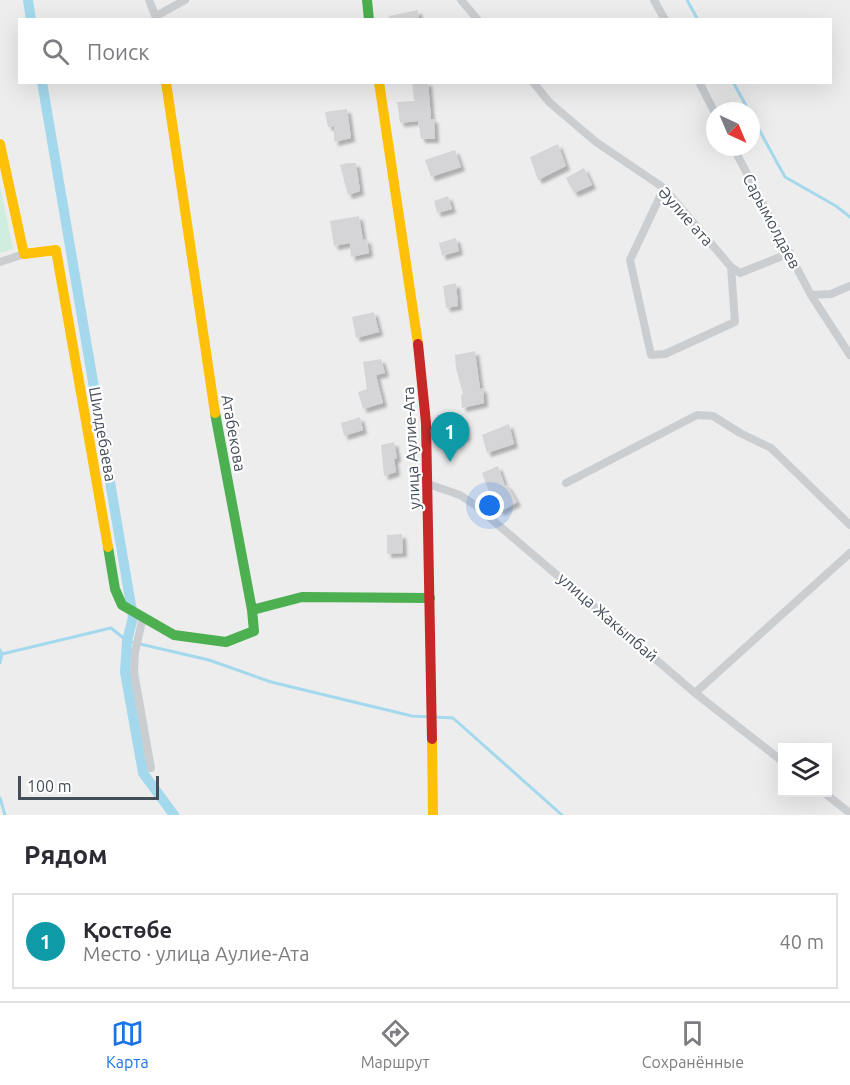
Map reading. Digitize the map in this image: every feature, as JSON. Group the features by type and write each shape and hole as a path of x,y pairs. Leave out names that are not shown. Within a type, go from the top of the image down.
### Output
{"street":[{"path":"149,0 157,18 184,0"},
{"path":"366,0 369,18"},
{"path":"461,0 476,18"},
{"path":"654,0 664,18"},
{"name":"Атабекова","path":"166,84 213,404 252,610"},
{"name":"улица Аулие-Ата","path":"379,84 421,363 428,484 433,815"},
{"name":"Әулие ата","path":"535,84 549,102 596,142 664,188 732,267"},
{"path":"700,84 709,102"},
{"path":"0,144 24,254 0,262"},
{"name":"Сарымолдаев","path":"738,156 811,295 850,355"},
{"path":"664,188 630,260 651,355 665,354 735,322 732,267"},
{"name":"Шилдебаева","path":"24,254 56,250 115,589 122,605 174,635 226,642 254,632 252,610"},
{"path":"732,267 740,273 790,253"},
{"path":"811,295 831,294 850,286"},
{"path":"566,483 698,415 713,416 740,433 771,448 850,525"},
{"name":"улица Жакыпбай","path":"428,484 460,495 476,505 695,693 778,757"},
{"path":"695,693 850,553"},
{"path":"252,610 302,597 430,598"},
{"path":"143,617 135,652 134,672 150,768"},
{"path":"830,797 850,813"}],"green space":[{"path":"0,186 13,249 0,253"}],"building":[{"path":"418,10 419,18 389,18 389,16"},
{"path":"412,84 428,84 435,139 421,139 418,121 400,123 397,102 414,101"},
{"path":"347,109 351,138 334,142 334,126 328,127 325,112"},
{"path":"558,144 566,166 538,180 530,157"},
{"path":"455,150 461,167 431,177 425,160"},
{"path":"356,163 360,191 348,195 340,165"},
{"path":"584,168 592,185 574,193 566,178"},
{"path":"448,196 452,209 437,213 434,201"},
{"path":"359,216 363,240 367,239 369,253 351,257 350,243 334,246 330,221"},
{"path":"456,238 459,251 442,256 439,243"},
{"path":"456,283 458,306 446,308 443,286"},
{"path":"374,312 379,332 356,338 352,317"},
{"path":"475,351 484,403 462,408 461,395 463,394 455,355"},
{"path":"381,359 385,373 376,375 383,403 363,409 358,392 367,389 363,362"},
{"path":"360,417 363,430 344,436 341,423"},
{"path":"463,417 466,437 443,443 440,424"},
{"path":"509,424 514,444 487,453 482,435"},
{"path":"394,442 397,458 394,459 396,472 384,476 381,445"},
{"path":"498,466 505,486 507,485 517,502 500,512 482,473"},
{"path":"402,534 403,553 387,554 387,535"}],"waterway":[{"path":"28,0 31,18"},
{"path":"687,0 697,18"},
{"path":"42,84 133,617 127,641 125,672 143,773 174,815"},
{"path":"734,84 744,102"},
{"path":"760,131 785,177 836,206 850,217"},
{"path":"2,654 111,628 127,641 209,660 271,682 412,716 453,718 562,815"},
{"path":"0,650 2,654 0,663"},
{"path":"0,798 5,815"}],"traffic: fast":[{"path":"367,0 369,18"},
{"path":"215,413 252,610 302,597 430,598"},
{"path":"108,547 115,589 122,605 174,635 226,642 254,631 252,610"}],"traffic: slow":[{"path":"166,84 215,413"},
{"path":"379,84 418,344"},
{"path":"0,144 24,254 56,250 108,547"},
{"path":"432,739 433,815"}],"traffic: jam":[{"path":"418,344 426,423 432,739"}],"place":[{"name":"Қостөбе","path":"450,462"}]}
